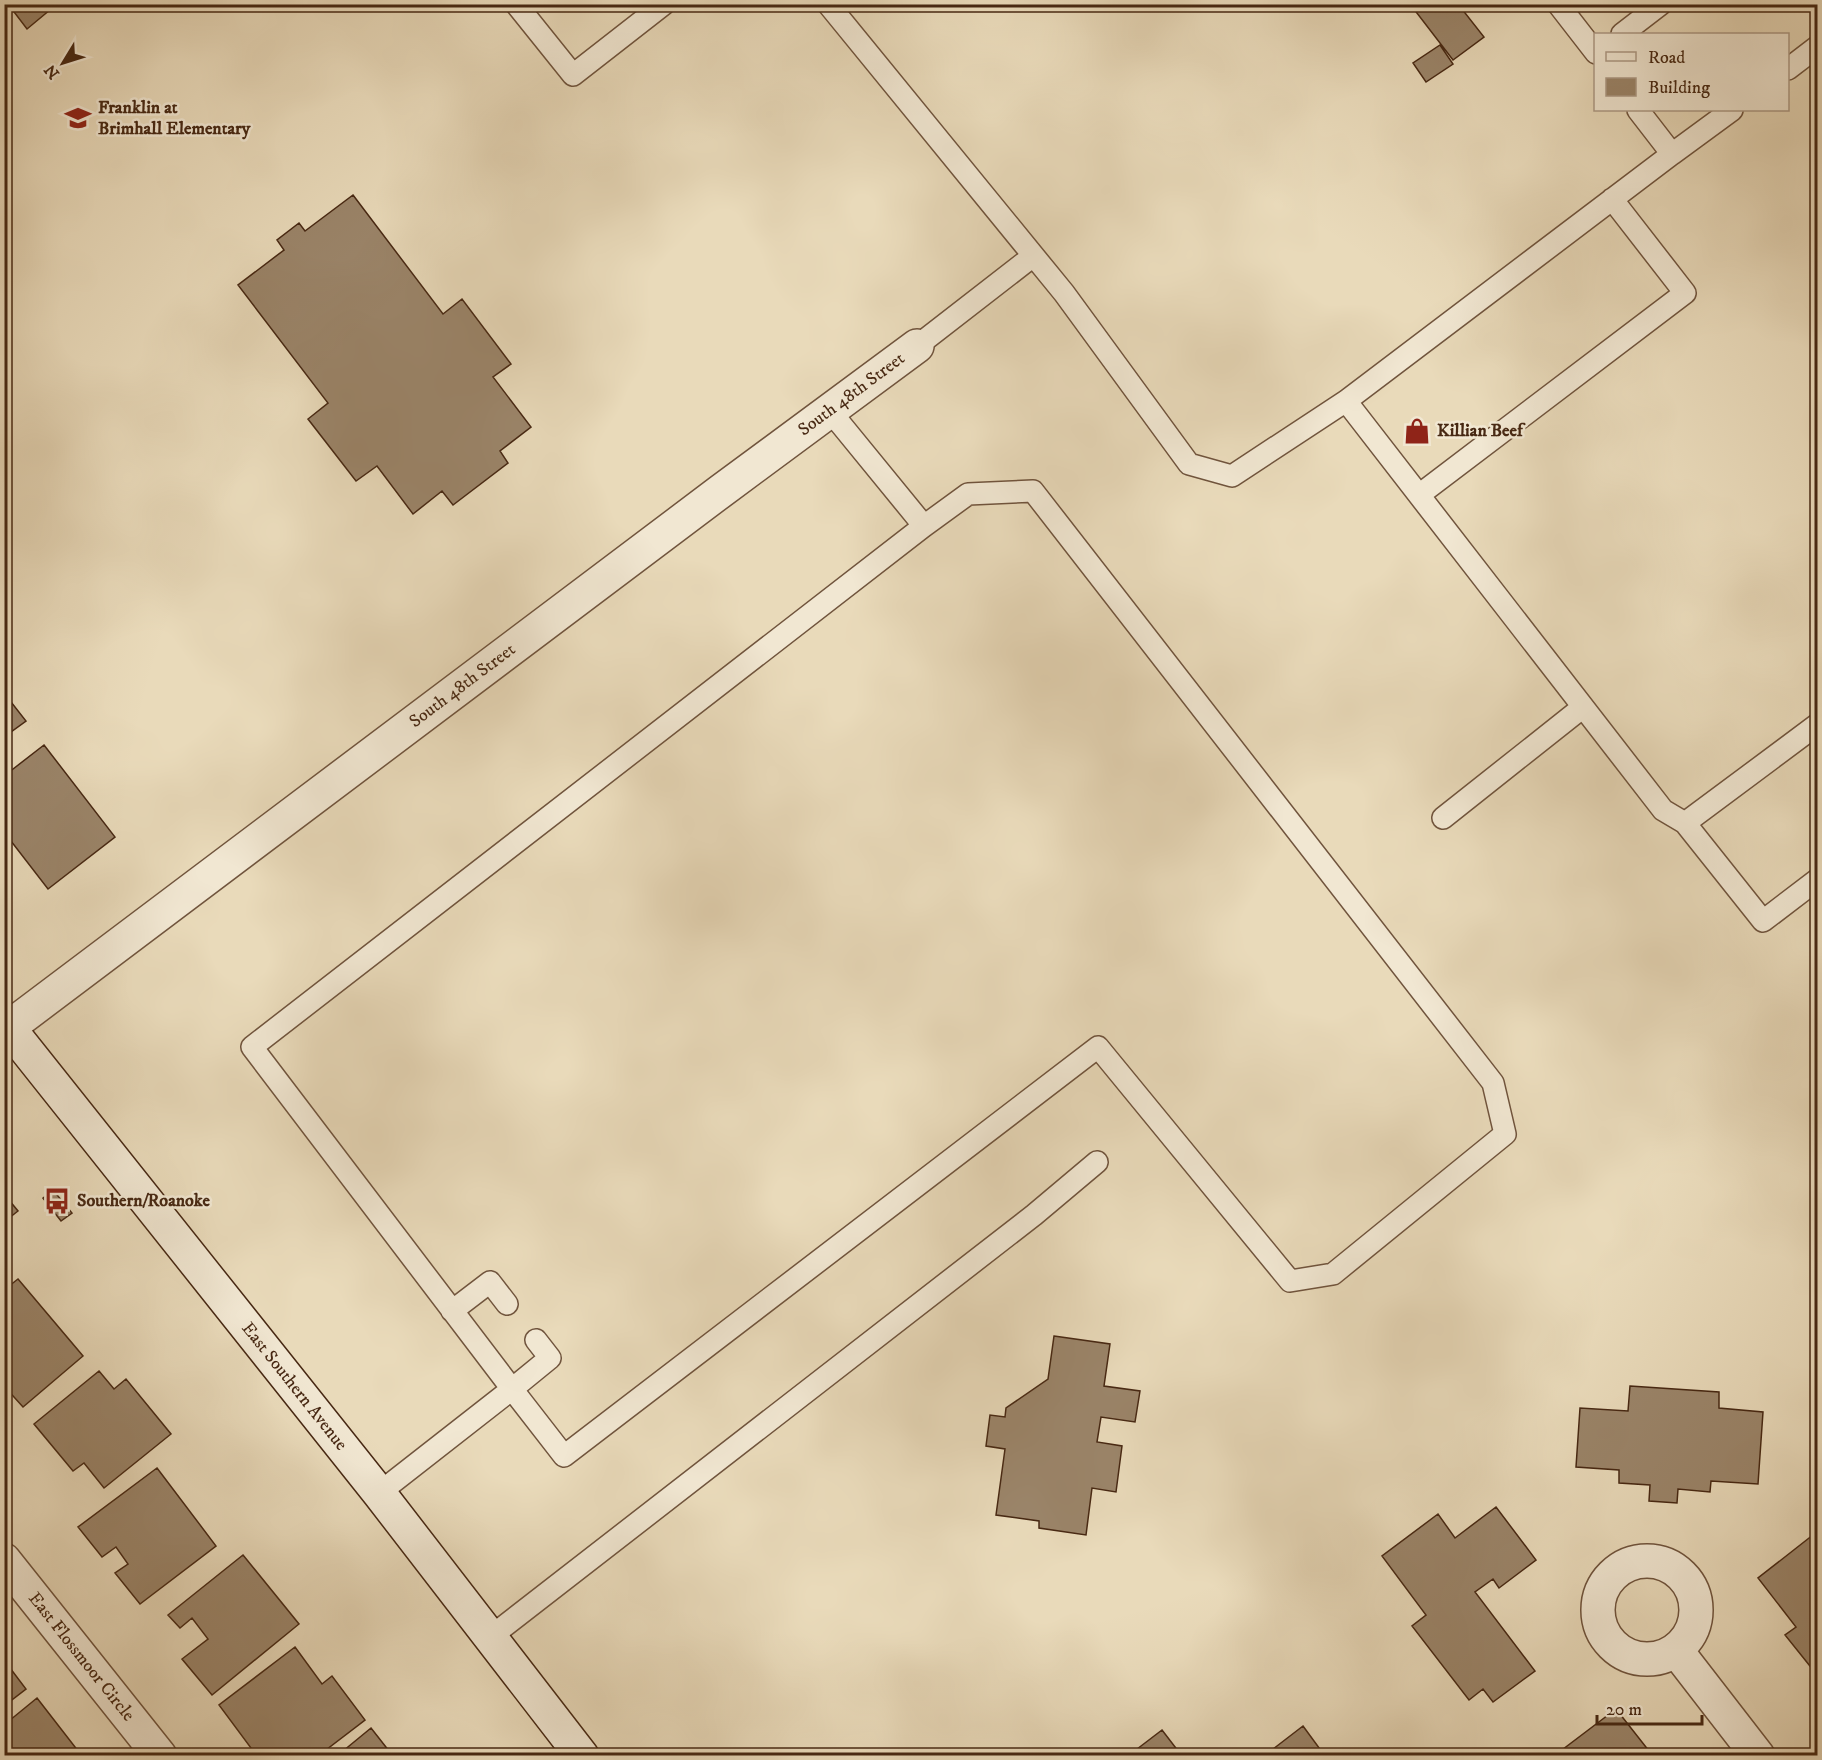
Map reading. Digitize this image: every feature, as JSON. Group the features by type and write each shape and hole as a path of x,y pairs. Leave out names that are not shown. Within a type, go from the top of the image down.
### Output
{"street":[{"name":"South 48th Street","path":"6,1027 917,346"},
{"name":"East Southern Avenue","path":"6,1027 379,1493 489,1638 582,1755"},
{"name":"East Flossmoor Circle","path":"4,1560 160,1755"},
{"path":"1676,1650 1758,1755"}],"lane":[{"path":"516,4 573,75 664,4"},
{"path":"828,4 1064,293 1189,464 1232,476 1346,401 1731,111"},
{"path":"1558,4 1594,50"},
{"path":"1623,33 1661,4"},
{"path":"1789,68 1818,46"},
{"path":"1639,111 1672,154"},
{"path":"1419,495 1685,293 1612,199"},
{"path":"917,346 1033,256"},
{"path":"1346,401 1663,810 1685,823 1763,921 1818,879"},
{"path":"830,411 924,526"},
{"path":"1033,491 1493,1083 1505,1134 1334,1274 1290,1281 1098,1047 564,1456 252,1047 924,526 968,494 1033,491"},
{"path":"1443,818 1583,708"},
{"path":"1685,823 1818,724"},
{"path":"489,1638 1034,1215 1097,1162"},
{"path":"452,1311 490,1282 507,1304"},
{"path":"379,1493 550,1358 536,1340"}],"building":[{"path":"8,4 57,4 27,29"},
{"path":"1410,4 1458,4 1484,37 1453,60"},
{"path":"1440,45 1453,64 1426,82 1413,63"},
{"path":"353,195 443,314 462,299 511,364 493,377 531,427 500,451 508,463 453,505 442,491 413,514 377,466 356,481 308,419 328,403 238,285 284,250 277,240 299,223 305,231"},
{"path":"4,693 26,721 4,737"},
{"path":"44,745 115,837 48,889 4,832 4,776"},
{"path":"53,1190 72,1213 61,1221 43,1198"},
{"path":"4,1194 18,1211 4,1222"},
{"path":"18,1279 83,1356 23,1407 4,1386 4,1290"},
{"path":"1054,1336 1110,1344 1104,1386 1140,1391 1135,1422 1101,1417 1097,1442 1122,1446 1116,1492 1092,1488 1086,1535 1039,1528 1039,1521 996,1515 1005,1449 986,1446 990,1415 1005,1417 1006,1408 1048,1379"},
{"path":"99,1371 114,1389 126,1379 171,1434 104,1488 84,1463 73,1471 34,1424"},
{"path":"1630,1386 1719,1392 1719,1408 1763,1412 1758,1484 1711,1481 1710,1492 1678,1489 1677,1503 1649,1501 1650,1485 1619,1483 1619,1470 1576,1467 1580,1408 1628,1411"},
{"path":"157,1468 216,1546 140,1604 115,1573 128,1564 116,1547 102,1557 78,1527"},
{"path":"1496,1507 1536,1560 1499,1588 1493,1579 1475,1592 1535,1671 1493,1702 1483,1689 1469,1700 1412,1626 1426,1615 1382,1556 1438,1514 1455,1538"},
{"path":"1818,1531 1818,1676 1785,1635 1796,1627 1758,1578"},
{"path":"243,1555 299,1624 212,1695 182,1659 208,1639 192,1618 180,1628 168,1615"},
{"path":"295,1647 322,1684 332,1676 365,1720 318,1756 257,1756 219,1705"},
{"path":"4,1660 26,1689 4,1706"},
{"path":"37,1698 82,1756 4,1756 4,1725"},
{"path":"1616,1709 1653,1756 1554,1756"},
{"path":"1303,1726 1325,1756 1264,1756"},
{"path":"371,1728 393,1756 337,1756"},
{"path":"1162,1730 1182,1756 1128,1756"}],"place":[{"name":"Franklin at Brimhall Elementary","path":"78,118"},
{"name":"Killian Beef","path":"1417,431"},
{"name":"Southern/Roanoke","path":"57,1201"}]}
